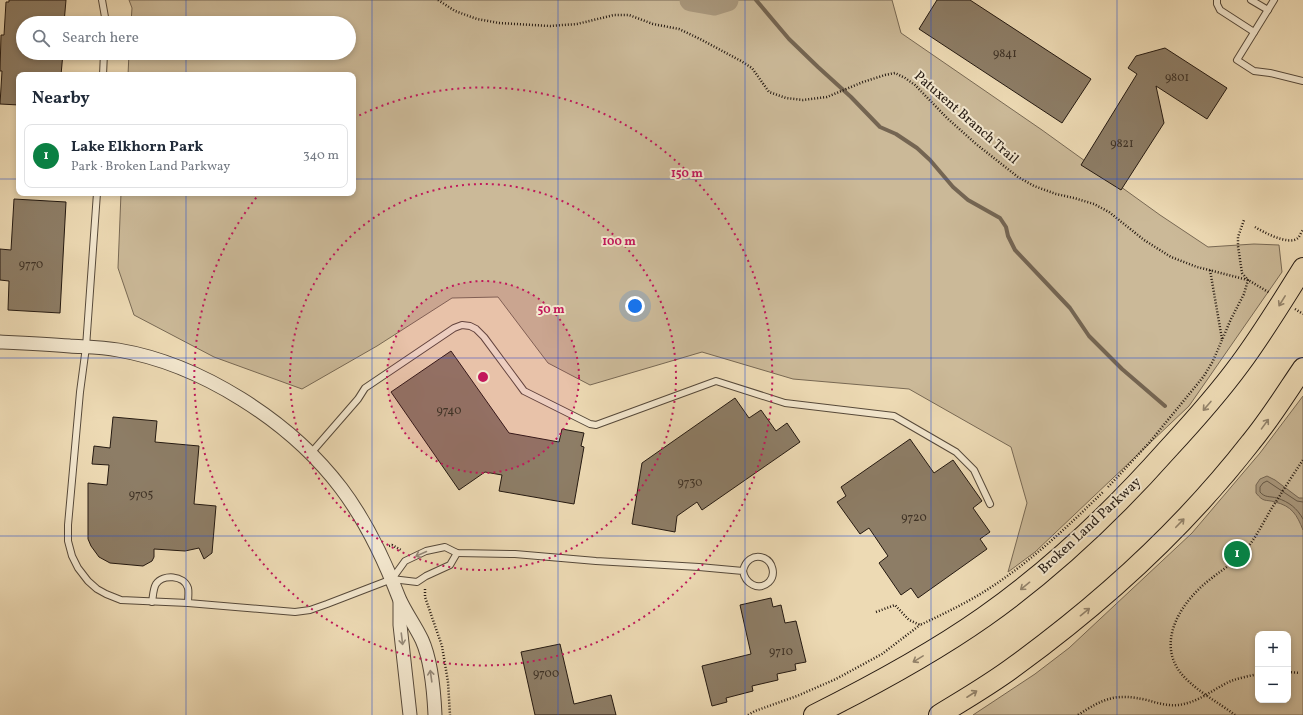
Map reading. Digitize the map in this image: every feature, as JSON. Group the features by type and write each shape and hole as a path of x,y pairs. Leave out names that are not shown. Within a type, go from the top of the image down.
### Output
{"main road":[{"name":"Broken Land Parkway","path":"814,715 906,666 945,643 984,617 1024,587 1101,520 1139,482 1212,400 1263,331 1303,268"},
{"path":"939,715 1014,667 1095,604 1137,567 1179,525 1242,454 1279,405 1303,368"}],"street":[{"path":"0,342 86,347 138,354 195,374 238,397 269,417 291,435 330,473 359,515 380,551 400,600 423,641 430,668 435,715"},
{"path":"400,600 400,625 410,702 410,715"}],"lane":[{"path":"102,0 105,16"},
{"path":"1217,0 1220,10 1254,32"},
{"path":"1251,0 1268,10"},
{"path":"1274,0 1237,60 1254,71 1270,73 1303,81"},
{"path":"103,72 104,60"},
{"path":"97,196 86,347 80,392 68,525 68,541 72,556 78,568 88,581 106,594 121,600 188,603 295,612 310,610 392,579 417,582 426,576 450,565 457,553"},
{"path":"311,453 358,399 365,388 454,328 462,325 470,326 476,329 484,337 524,391 590,424 596,424 716,381 785,403 894,416 956,452 974,470 990,504"},
{"path":"392,579 405,561 426,552 445,547 457,553 515,554 743,571"},
{"path":"758,556 765,558 770,562 773,572 772,577 768,582 763,586 756,586 746,580 743,571 747,562 758,556"},
{"path":"152,602 156,584 164,578 170,577 179,579 188,587 188,603"}],"path":[{"name":"Patuxent Branch Trail","path":"438,0 455,11 477,19 499,23 550,26 577,24 614,15 629,15 653,24 679,29 706,42 752,68 769,92 786,98 803,100 827,97 862,82 895,73 915,84 948,119 976,144 1018,177 1034,186 1056,194 1094,204 1109,212 1144,240 1171,257 1197,267 1248,280 1272,294"},
{"path":"748,715 797,696 836,678 882,654 920,625 976,597 1001,580 1073,521 1125,470 1188,397 1214,361 1231,319 1244,294 1248,280 1242,273 1238,246 1238,237 1244,220"},
{"path":"1255,227 1265,234 1289,241 1294,241 1298,238 1303,230"},
{"path":"1210,270 1222,340"},
{"path":"1295,309 1303,314"},
{"path":"1235,715 1206,696 1180,672 1171,650 1171,637 1180,612 1188,600 1214,576 1242,554 1251,543 1303,460"},
{"path":"425,589 424,593 426,597"},
{"path":"876,612 895,605 909,620 920,625"},
{"path":"1291,672 1300,673"},
{"path":"1078,715 1103,700 1115,697 1131,697 1164,704 1178,705 1206,696 1232,681 1255,675"}],"shaded area":[{"path":"129,0 892,0 901,33 1042,130 1160,215 1208,247 1254,244 1279,245 1282,272 1189,406 1035,552 1008,572 1027,503 1011,447 909,389 793,379 702,352 590,385 548,363 498,297 452,298 377,346 302,389 214,357 134,315 118,268 121,196 356,196 356,72 128,72 129,60 356,60 356,16 131,16 132,8"},
{"path":"1303,396 1303,715 973,715 1035,674 1069,648 1192,533 1260,453"}],"water":[{"path":"1267,476 1275,480 1299,498 1303,498 1303,530 1296,516 1290,509 1281,504 1265,500 1256,493 1256,485 1260,479"}],"building":[{"path":"9,0 66,0 65,16 16,16 16,60 62,60 61,72 16,72 16,105 0,104 2,71 0,71 1,35 4,35 6,2 9,2"},
{"path":"937,0 970,0 1091,79 1062,123 919,29"},
{"path":"1165,48 1227,88 1207,119 1156,86 1164,123 1121,190 1081,165 1137,74 1128,68 1136,56"},
{"path":"14,199 66,202 60,313 8,310 9,281 0,280 0,249 11,250"},
{"path":"451,351 509,433 559,442 562,429 584,433 581,446 584,447 574,504 499,491 502,475 485,472 459,490 391,392"},
{"path":"735,398 749,418 761,410 776,431 787,423 800,442 702,510 697,502 677,516 675,532 632,524 642,463"},
{"path":"113,417 157,421 155,442 199,446 194,504 216,506 212,553 204,559 199,548 185,551 154,549 154,557 152,561 143,566 110,563 99,557 91,546 88,539 88,483 107,485 109,465 92,464 94,446 110,448"},
{"path":"910,439 934,473 953,460 982,501 973,508 990,532 980,539 987,549 918,598 911,588 901,595 879,563 888,556 869,528 860,534 837,502 846,496 841,487"},
{"path":"771,598 773,607 781,605 785,623 796,621 806,662 795,664 796,670 777,674 778,680 752,686 753,691 726,698 727,702 712,706 702,666 751,654 740,605"},
{"path":"560,644 574,704 611,695 616,715 535,715 521,652"}],"waterway":[{"path":"691,0 714,4 727,0"},
{"path":"756,0 789,39 851,97 880,127 896,134 917,148 930,160 953,187 968,200 1000,218 1006,227 1008,236 1015,250 1070,308 1089,336 1122,369 1165,406"}],"place":[{"name":"Lake Elkhorn Park","path":"1237,554"}]}
